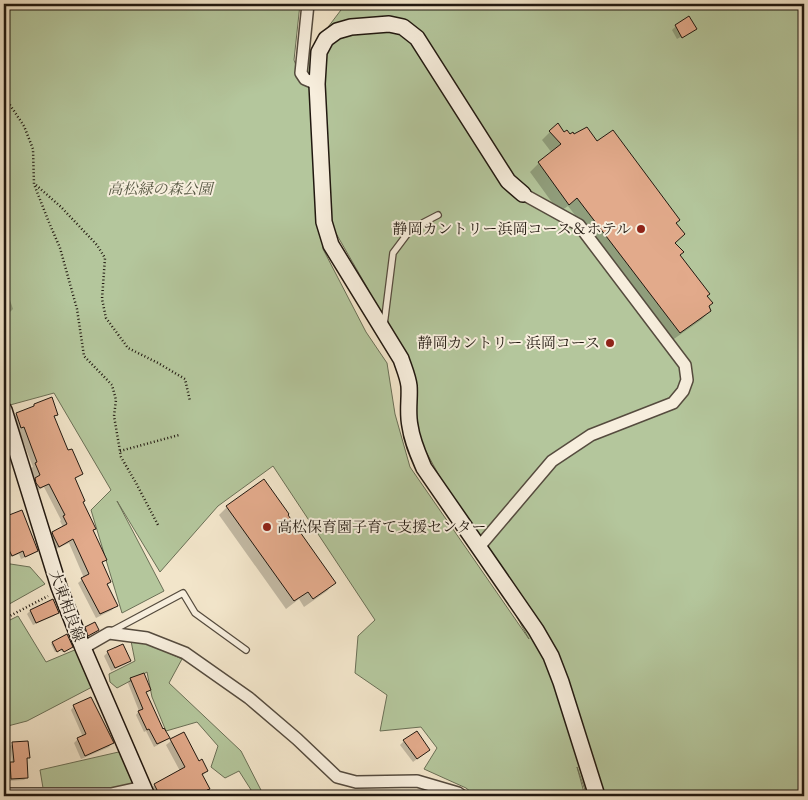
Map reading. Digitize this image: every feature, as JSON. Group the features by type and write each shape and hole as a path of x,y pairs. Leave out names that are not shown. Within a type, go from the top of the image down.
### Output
{"street":[{"path":"308,4 301,73 305,79 317,84"},
{"path":"479,547 552,460 591,435 674,403 683,391 687,380 685,365 579,225 523,194 508,181 417,38 403,27 390,24 351,27 337,31 326,39 319,52 317,84 324,222 331,245 401,359 409,386 408,409 410,427 424,468 536,630 551,656 562,682 597,796"},
{"name":"大東相良線","path":"4,410 8,438 35,512 60,590 145,792"},
{"path":"83,648 109,633 147,638 185,653 249,698 338,777 356,782 416,781 458,793 462,796"},
{"path":"4,794 111,794 145,792"}],"lane":[{"path":"4,7 10,4"},
{"path":"384,331 394,253 411,229 438,215"},
{"path":"109,633 183,593 195,613 246,650"}],"path":[{"path":"4,96 24,126 33,149 34,184 60,248 77,309 84,356 112,385 116,400 114,416 121,457 158,525"},
{"path":"34,184 98,245 106,258 102,299 106,318 128,348 185,379 190,401"},
{"path":"120,451 179,435"},
{"path":"4,618 60,590"}],"green space":[{"name":"高松緑の森公園","path":"13,4 300,4 294,60 297,68 344,4 804,4 804,796 587,796 577,767 585,796 476,796 466,788 424,769 437,748 421,727 380,731 387,695 355,673 358,636 375,620 273,466 218,506 160,572 117,501 164,591 122,613 91,510 111,490 54,393 10,405 4,383 4,8","holes":["318,202 368,289 424,448 529,639 410,467 395,414 387,363 366,332 323,249"]},
{"path":"4,563 30,567 45,584 4,607"},
{"path":"18,616 46,662 77,649 94,686 27,721 4,727 4,623"},
{"path":"131,641 149,644 182,659 169,683 241,751 264,796 252,796 253,793 239,771 225,778 211,767 218,746 197,722 166,731 152,697 147,672 117,688 110,682 109,674 135,661"},
{"path":"123,751 138,786 103,790 43,788 40,770"}],"building":[{"path":"689,16 697,29 682,38 675,25"},
{"name":"静岡カントリー浜岡コース＆ホテル","path":"558,123 564,132 567,130 570,134 573,132 574,134 587,127 597,141 613,130 680,220 676,223 685,234 675,243 684,252 680,255 710,294 707,296 713,303 709,306 711,311 680,333 577,198 569,205 538,162 561,144 549,131"},
{"path":"52,397 58,415 54,416 68,450 72,449 83,474 75,478 85,501 83,502 96,529 93,530 107,560 102,562 111,582 107,584 118,606 100,614 81,578 89,574 73,539 59,547 53,535 52,532 67,524 63,516 65,515 49,484 40,488 36,483 35,478 40,475 35,463 37,462 24,427 21,428 16,413"},
{"path":"264,479 336,583 313,599 308,592 294,601 226,506"},
{"path":"22,510 38,551 25,557 23,551 12,556 9,550 4,552 4,517"},
{"path":"53,599 59,613 36,623 30,610"},
{"path":"95,622 99,630 88,636 85,627"},
{"path":"67,634 73,647 64,652 62,649 57,652 52,642"},
{"path":"123,644 131,661 115,668 107,651"},
{"path":"144,673 151,690 146,692 163,729 170,738 157,744 149,729 147,730 138,711 143,709 130,678"},
{"path":"91,697 114,743 85,756 77,738 86,734 73,705"},
{"path":"417,731 430,750 417,759 403,740"},
{"path":"184,732 199,761 202,759 208,771 202,774 210,789 207,790 210,796 160,796 154,784 185,767 170,739"},
{"path":"28,741 30,758 27,758 28,778 11,779 10,762 14,762 12,742"}],"place":[{"name":"静岡カントリー浜岡コース＆ホテル","path":"641,229"},
{"name":"静岡カントリー 浜岡コース","path":"610,343"},
{"name":"高松保育園子育て支援センター","path":"267,527"}]}
